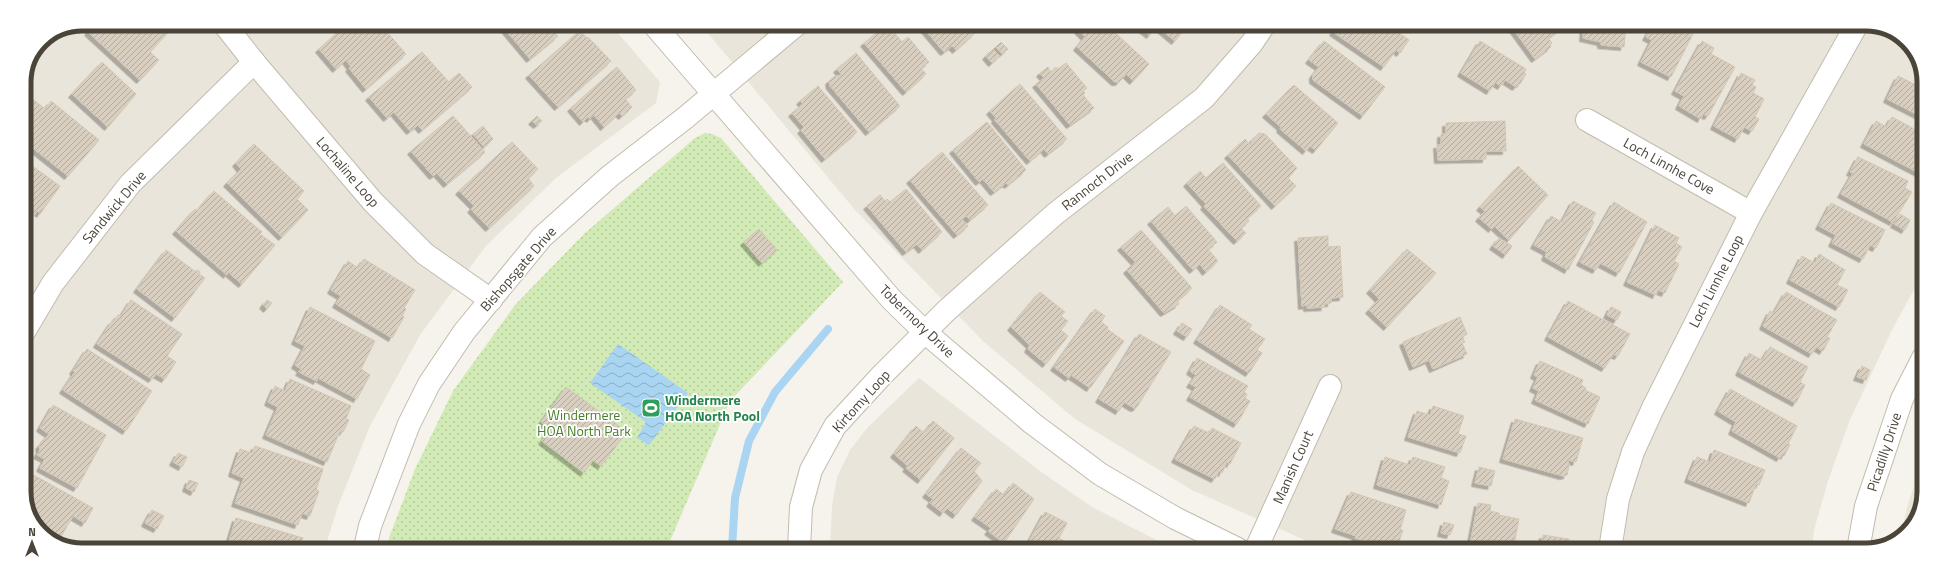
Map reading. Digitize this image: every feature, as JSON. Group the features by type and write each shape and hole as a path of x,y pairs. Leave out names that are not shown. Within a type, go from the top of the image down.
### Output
{"street":[{"name":"Lochaline Loop","path":"230,31 373,202 425,254 491,300"},
{"name":"Tobermory Drive","path":"659,31 892,300 926,333 1032,423 1100,474 1176,518 1226,543"},
{"name":"Bishopsgate Drive","path":"366,543 373,519 409,424 429,384 464,332 542,237 610,176 714,94 789,31"},
{"name":"Rannoch Drive","path":"926,333 946,311 1055,214 1204,98 1252,43 1260,31"},
{"name":"Loch Linnhe Loop","path":"1611,543 1618,499 1633,452 1675,362 1751,213 1853,31"},
{"name":"Sandwick Drive","path":"31,320 52,283 130,184 254,62"},
{"name":"Loch Linnhe Cove","path":"1587,120 1751,213"},
{"name":"Kirtomy Loop","path":"799,543 801,507 811,470 834,426 882,375 926,333"},
{"name":"Picadilly Drive","path":"1859,543 1866,506 1902,399 1917,370"},
{"name":"Manish Court","path":"1259,543 1330,386"}],"shaded area":[{"path":"82,31 616,31 660,82 656,103 556,178 486,246 420,335 370,426 338,506 327,543 76,543 60,538 52,532 52,522 41,522 35,511 31,495 31,82 35,63 46,46 63,35"},
{"path":"706,31 1872,31 1888,36 1902,46 1912,60 1917,79 1917,284 1892,330 1849,422 1828,481 1814,530 1813,543 1311,543 1192,490 1075,419 983,341 855,210"},
{"path":"919,378 1040,471 1092,507 1162,543 830,543 832,506 837,477 850,450 867,428"},
{"path":"1917,478 1917,498 1915,505 1912,514 1903,526 1907,507"}],"green space":[{"name":"Windermere HOA North Park","path":"705,133 721,138 843,282 730,401 670,541 664,543 388,543 415,469 453,391 515,305 584,234 695,138"}],"water":[{"name":"Windermere HOA North Pool","path":"618,344 688,393 649,445 637,438 646,422 590,383"}],"building":[{"path":"169,31 150,52 159,60 140,80 88,32"},
{"path":"339,31 386,31 406,54 366,89 349,68 351,67 346,60 336,69 319,49"},
{"path":"507,31 554,31 558,36 530,59"},
{"path":"879,31 888,31 890,33 893,31 902,42 908,37 929,62 921,68 926,74 906,92 864,43"},
{"path":"926,31 973,31 975,33 956,50 952,46 944,52"},
{"path":"1079,31 1113,31 1149,64 1133,81 1126,74 1119,82 1115,82 1077,47 1085,37"},
{"path":"1145,31 1153,31 1150,35"},
{"path":"1163,31 1183,31 1175,41"},
{"path":"1396,31 1409,40 1400,53 1396,50 1384,67 1333,32"},
{"path":"1515,31 1557,31 1548,38 1552,43 1550,45 1551,47 1535,59"},
{"path":"1584,31 1626,31 1624,47 1601,45 1601,42 1583,38"},
{"path":"1649,31 1694,31 1671,77 1641,62 1652,40 1646,37"},
{"path":"577,33 583,34 587,38 588,37 611,61 558,107 529,75"},
{"path":"1324,41 1385,87 1363,116 1313,80 1313,75 1319,67 1309,60"},
{"path":"1480,41 1526,69 1524,73 1526,74 1520,84 1516,87 1505,80 1501,86 1495,82 1490,91 1461,73"},
{"path":"1702,41 1714,48 1711,54 1735,67 1708,116 1703,114 1701,119 1679,106 1684,96 1675,91"},
{"path":"1001,42 1008,49 1002,54 996,47"},
{"path":"993,49 1000,56 992,63 986,56"},
{"path":"422,52 449,82 459,73 472,87 422,130 418,125 410,131 394,112 387,118 369,97"},
{"path":"856,53 900,106 869,132 830,86 829,81 835,76 842,75 837,69"},
{"path":"102,62 136,94 108,127 72,94"},
{"path":"1066,63 1087,88 1083,91 1085,93 1083,95 1094,108 1070,125 1036,84 1044,78 1040,73 1048,67 1051,72 1056,67 1058,69"},
{"path":"617,67 636,90 625,99 632,107 622,116 619,113 604,127 594,115 590,119 588,117 583,122 571,108"},
{"path":"1741,73 1755,80 1752,85 1756,87 1753,93 1764,99 1755,117 1759,119 1752,131 1744,127 1738,139 1714,126"},
{"path":"1898,76 1917,86 1917,114 1887,99"},
{"path":"1020,84 1067,139 1048,154 1044,149 1030,161 995,120 996,118 990,111"},
{"path":"1294,85 1338,123 1316,150 1310,146 1306,151 1280,129 1281,127 1266,114"},
{"path":"818,86 857,132 825,159 801,130 804,127 792,113 803,104 800,101"},
{"path":"34,100 45,109 51,101 99,140 68,176 31,147 31,104"},
{"path":"453,116 485,152 447,184 437,173 433,176 411,151"},
{"path":"537,116 542,121 537,125 532,121"},
{"path":"1892,117 1917,130 1917,172 1864,144 1876,121 1886,127"},
{"path":"1505,121 1506,151 1486,151 1486,159 1438,160 1437,145 1441,145 1441,134 1446,134 1446,123"},
{"path":"987,122 1026,170 1008,185 1006,183 994,192 983,179 979,182 953,150"},
{"path":"483,126 493,139 484,147 473,134"},
{"path":"1259,133 1265,134 1297,168 1288,178 1296,186 1275,206 1228,155 1245,139 1250,145"},
{"path":"512,142 538,169 528,178 534,186 489,228 471,209 474,206 459,191"},
{"path":"254,144 304,191 297,199 308,210 282,237 227,183 241,169 236,163"},
{"path":"942,152 988,205 970,220 966,216 962,219 968,226 957,235 910,180"},
{"path":"1858,157 1908,181 1905,188 1912,192 1893,222 1841,194 1853,173 1850,172"},
{"path":"1223,163 1261,206 1247,218 1249,221 1241,228 1246,233 1237,241 1204,206 1206,204 1187,183 1200,171 1206,178"},
{"path":"31,165 60,186 40,214 37,211 31,220"},
{"path":"1518,166 1548,195 1509,240 1494,226 1492,229 1479,218 1485,211 1480,207"},
{"path":"906,189 942,232 922,250 917,244 906,252 867,206 880,195 885,201 887,199 890,202"},
{"path":"214,191 262,232 260,234 275,245 242,284 228,272 227,275 176,231 195,209 197,211"},
{"path":"1573,201 1596,213 1592,220 1594,222 1568,270 1545,257 1547,252 1534,245 1551,216 1562,222"},
{"path":"1614,202 1647,222 1619,273 1600,263 1596,270 1580,262"},
{"path":"1831,203 1885,230 1876,248 1870,245 1863,259 1832,243 1836,235 1819,226"},
{"path":"1186,206 1217,242 1208,249 1218,261 1206,272 1200,264 1193,270 1151,221 1168,207 1175,216"},
{"path":"1900,214 1910,220 1905,230 1894,224"},
{"path":"1655,225 1679,238 1676,243 1682,247 1674,261 1679,264 1665,293 1658,290 1656,295 1627,282"},
{"path":"759,229 777,250 762,263 744,242"},
{"path":"1141,230 1192,288 1177,301 1179,304 1164,313 1127,270 1134,263 1137,264 1121,247"},
{"path":"1328,236 1328,247 1340,246 1343,297 1331,298 1331,303 1324,304 1325,307 1307,308 1307,305 1302,306 1298,238"},
{"path":"1499,238 1512,246 1506,255 1493,246"},
{"path":"1407,249 1436,273 1387,327 1369,310 1379,299 1370,290"},
{"path":"166,250 196,272 197,270 200,272 199,274 205,278 175,318 137,289"},
{"path":"1819,254 1845,270 1837,285 1848,290 1839,307 1790,280 1802,256 1815,263"},
{"path":"364,259 415,290 404,308 406,309 402,316 404,317 392,338 336,304 341,296 331,290 348,261 358,268"},
{"path":"1040,292 1065,312 1061,316 1068,321 1061,330 1068,336 1046,364 1028,349 1030,345 1011,327"},
{"path":"1786,292 1837,320 1827,337 1830,338 1823,351 1816,347 1812,354 1763,326 1770,311 1774,313"},
{"path":"131,300 182,334 167,356 176,362 165,379 156,374 152,379 97,344 112,321 113,322 118,315 121,316"},
{"path":"267,300 272,303 267,309 263,305"},
{"path":"1568,301 1630,334 1618,356 1613,354 1605,368 1548,337"},
{"path":"1220,305 1252,325 1249,329 1265,339 1257,350 1262,353 1249,373 1197,340"},
{"path":"310,307 375,341 361,369 370,375 357,399 318,378 317,381 299,372 301,369 295,365 305,346 295,341"},
{"path":"1611,307 1621,312 1617,320 1607,315"},
{"path":"1095,309 1105,316 1101,322 1108,327 1107,329 1124,341 1090,388 1071,375 1069,378 1054,367"},
{"path":"1460,317 1467,334 1462,337 1465,342 1462,343 1467,354 1433,369 1429,360 1413,367 1403,342"},
{"path":"1182,323 1192,329 1187,337 1177,331"},
{"path":"1139,334 1171,352 1137,407 1134,408 1124,402 1119,411 1099,399"},
{"path":"1770,347 1808,367 1800,382 1805,385 1796,403 1739,372 1749,353 1762,360"},
{"path":"87,349 152,391 126,431 63,390 75,372 73,371"},
{"path":"1197,358 1248,386 1244,392 1247,394 1245,398 1250,401 1237,424 1190,397 1196,387 1190,384 1196,375 1190,371"},
{"path":"1540,361 1583,380 1581,385 1586,388 1585,390 1600,397 1588,424 1535,400 1539,391 1533,388 1538,377 1534,375"},
{"path":"1862,366 1870,370 1866,380 1857,377"},
{"path":"290,379 351,406 346,419 349,420 343,432 340,431 327,462 266,435 278,407 268,402 275,386 285,391"},
{"path":"566,387 627,432 601,466 593,460 584,473 542,441 551,429 541,422"},
{"path":"1730,389 1797,426 1784,456 1782,454 1780,458 1732,431 1736,422 1718,411"},
{"path":"53,405 106,435 77,488 40,468 45,459 37,455 40,450 39,446 49,434 40,428"},
{"path":"1433,406 1464,416 1458,434 1466,436 1460,453 1408,437 1417,411 1430,415"},
{"path":"1515,419 1583,438 1576,462 1568,460 1569,466 1567,475 1563,476 1503,459"},
{"path":"933,421 954,438 921,480 906,468 908,466 894,454 916,426 924,433"},
{"path":"1194,426 1209,433 1212,428 1241,443 1230,464 1227,462 1222,473 1219,471 1215,479 1175,459"},
{"path":"255,446 323,469 316,490 319,491 310,516 302,513 298,525 235,503 244,478 232,473 240,449 252,453"},
{"path":"961,448 981,463 974,471 982,481 956,515 947,508 943,513 930,503 933,499 926,494"},
{"path":"1714,450 1765,470 1759,485 1756,484 1749,503 1688,479 1697,457 1710,462"},
{"path":"178,453 187,457 182,467 173,462"},
{"path":"1385,457 1410,465 1413,457 1445,467 1441,478 1449,481 1441,505 1377,485"},
{"path":"1479,467 1495,471 1491,486 1475,483"},
{"path":"31,474 93,508 85,523 73,516 60,538 52,532 52,522 41,522 35,511 31,495"},
{"path":"189,480 198,483 194,492 186,488"},
{"path":"1013,483 1034,499 1004,543 988,531 991,528 975,517 996,489 1004,495"},
{"path":"1351,492 1406,510 1400,530 1403,530 1399,543 1371,543 1335,529"},
{"path":"1478,503 1491,505 1490,511 1499,513 1499,515 1519,519 1514,543 1470,543"},
{"path":"152,510 164,516 157,529 145,523"},
{"path":"1045,512 1067,523 1059,538 1064,541 1063,543 1028,543"},
{"path":"236,518 303,538 302,543 228,543"},
{"path":"1444,522 1454,525 1450,535 1441,533"},
{"path":"1543,535 1569,539 1568,543 1542,543"}],"waterway":[{"path":"732,543 735,498 749,441 775,392 828,329"}],"place":[{"name":"Windermere HOA North Pool","path":"651,408"}]}
